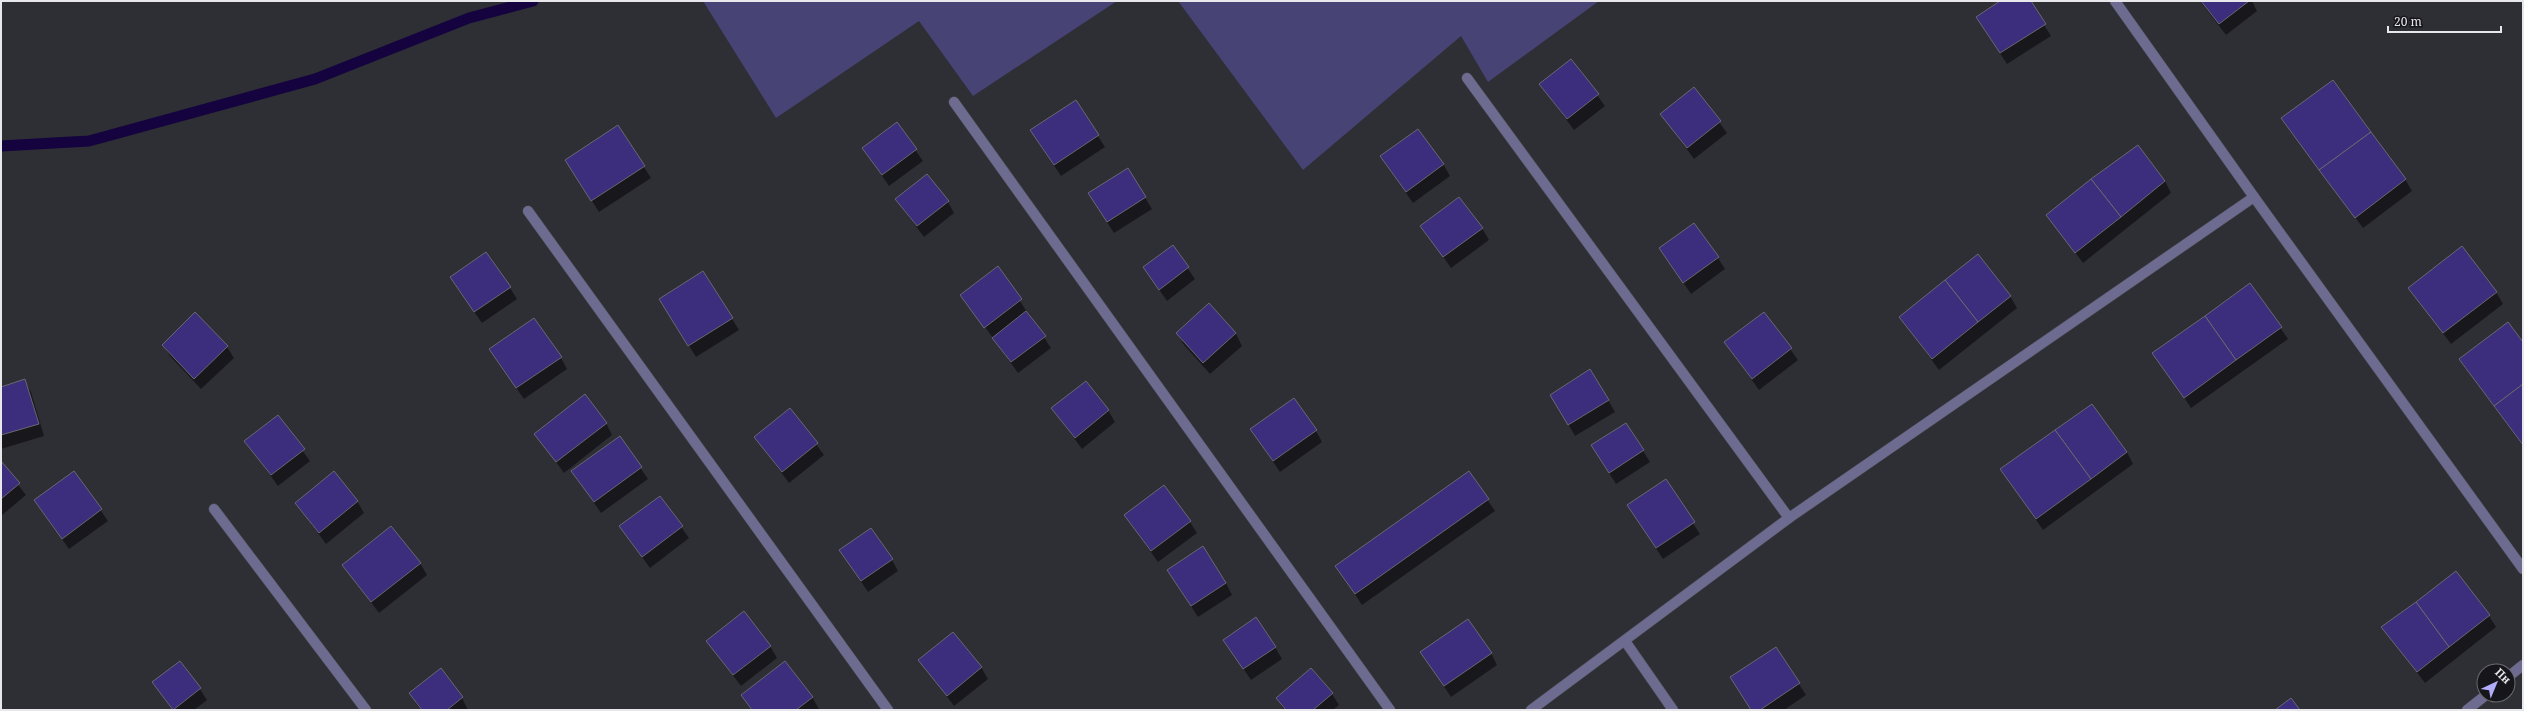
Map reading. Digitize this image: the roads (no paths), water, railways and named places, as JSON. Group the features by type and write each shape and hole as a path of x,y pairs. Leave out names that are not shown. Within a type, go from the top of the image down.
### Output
{"street":[{"path":"2115,1 2254,198 2523,569"},
{"path":"1467,78 1789,518"},
{"path":"954,102 1390,710"},
{"path":"1531,710 1789,518 2254,198"},
{"path":"528,211 888,710"},
{"path":"214,509 366,710"},
{"path":"1625,641 1673,710"},
{"path":"2467,710 2476,703"}],"waterway":[{"path":"1,146 89,141 315,79 469,18 533,1"}]}
